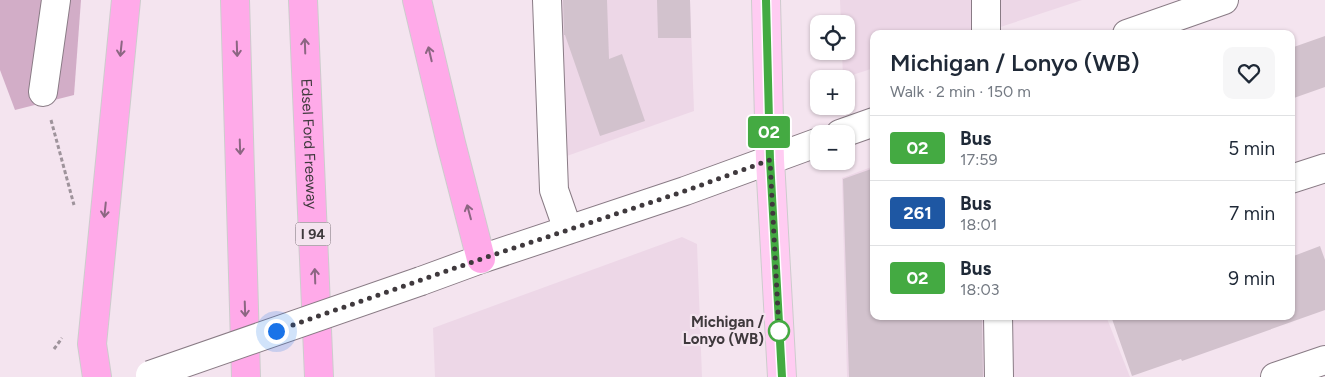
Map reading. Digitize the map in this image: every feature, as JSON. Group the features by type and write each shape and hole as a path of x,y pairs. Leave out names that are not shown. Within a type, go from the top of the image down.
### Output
{"highway":[{"path":"96,377 92,344 126,0"},
{"path":"235,0 246,377"},
{"name":"Edsel Ford Freeway","path":"303,0 319,377"},
{"path":"416,0 481,259"}],"main road":[{"path":"766,0 770,160 782,377"}],"street":[{"path":"43,92 56,0"},
{"path":"547,0 554,190 568,230"},
{"path":"986,0 986,30"},
{"path":"1138,30 1224,0"},
{"path":"855,129 870,123"},
{"path":"147,376 481,259 685,191 810,145"},
{"path":"1295,178 1325,168"},
{"path":"998,320 999,377"},
{"path":"1275,377 1325,360"}],"path":[{"path":"43,92 75,210"},
{"path":"54,349 64,336"}],"shaded area":[{"path":"0,0 81,0 74,95 15,110 0,70"},
{"path":"560,0 690,0 694,111 564,157"},
{"path":"840,0 1082,0 991,30 870,30 870,69 855,74 855,70 843,70 842,60 855,60 855,15 841,15"},
{"path":"870,168 870,320 1108,320 1130,377 847,377 842,178"},
{"path":"682,237 697,244 702,377 435,377 433,328"}],"building":[{"path":"563,0 607,0 609,59 622,54 645,121 600,136 564,35"},
{"path":"657,0 690,0 691,38 658,38"},
{"path":"1325,36 1325,87 1295,98 1295,47"},
{"path":"870,169 870,320 982,320 983,377 849,377 843,179"},
{"path":"1320,246 1325,260 1325,310 1182,361 1181,359 1132,376 1112,320 1295,320 1295,255"}],"bus line":[{"name":"02","path":"766,0 770,160 782,377"}],"place":[{"name":"Michigan / Lonyo (WB)","path":"779,331"}],"route":[{"path":"276,331 770,160 779,331"}]}
